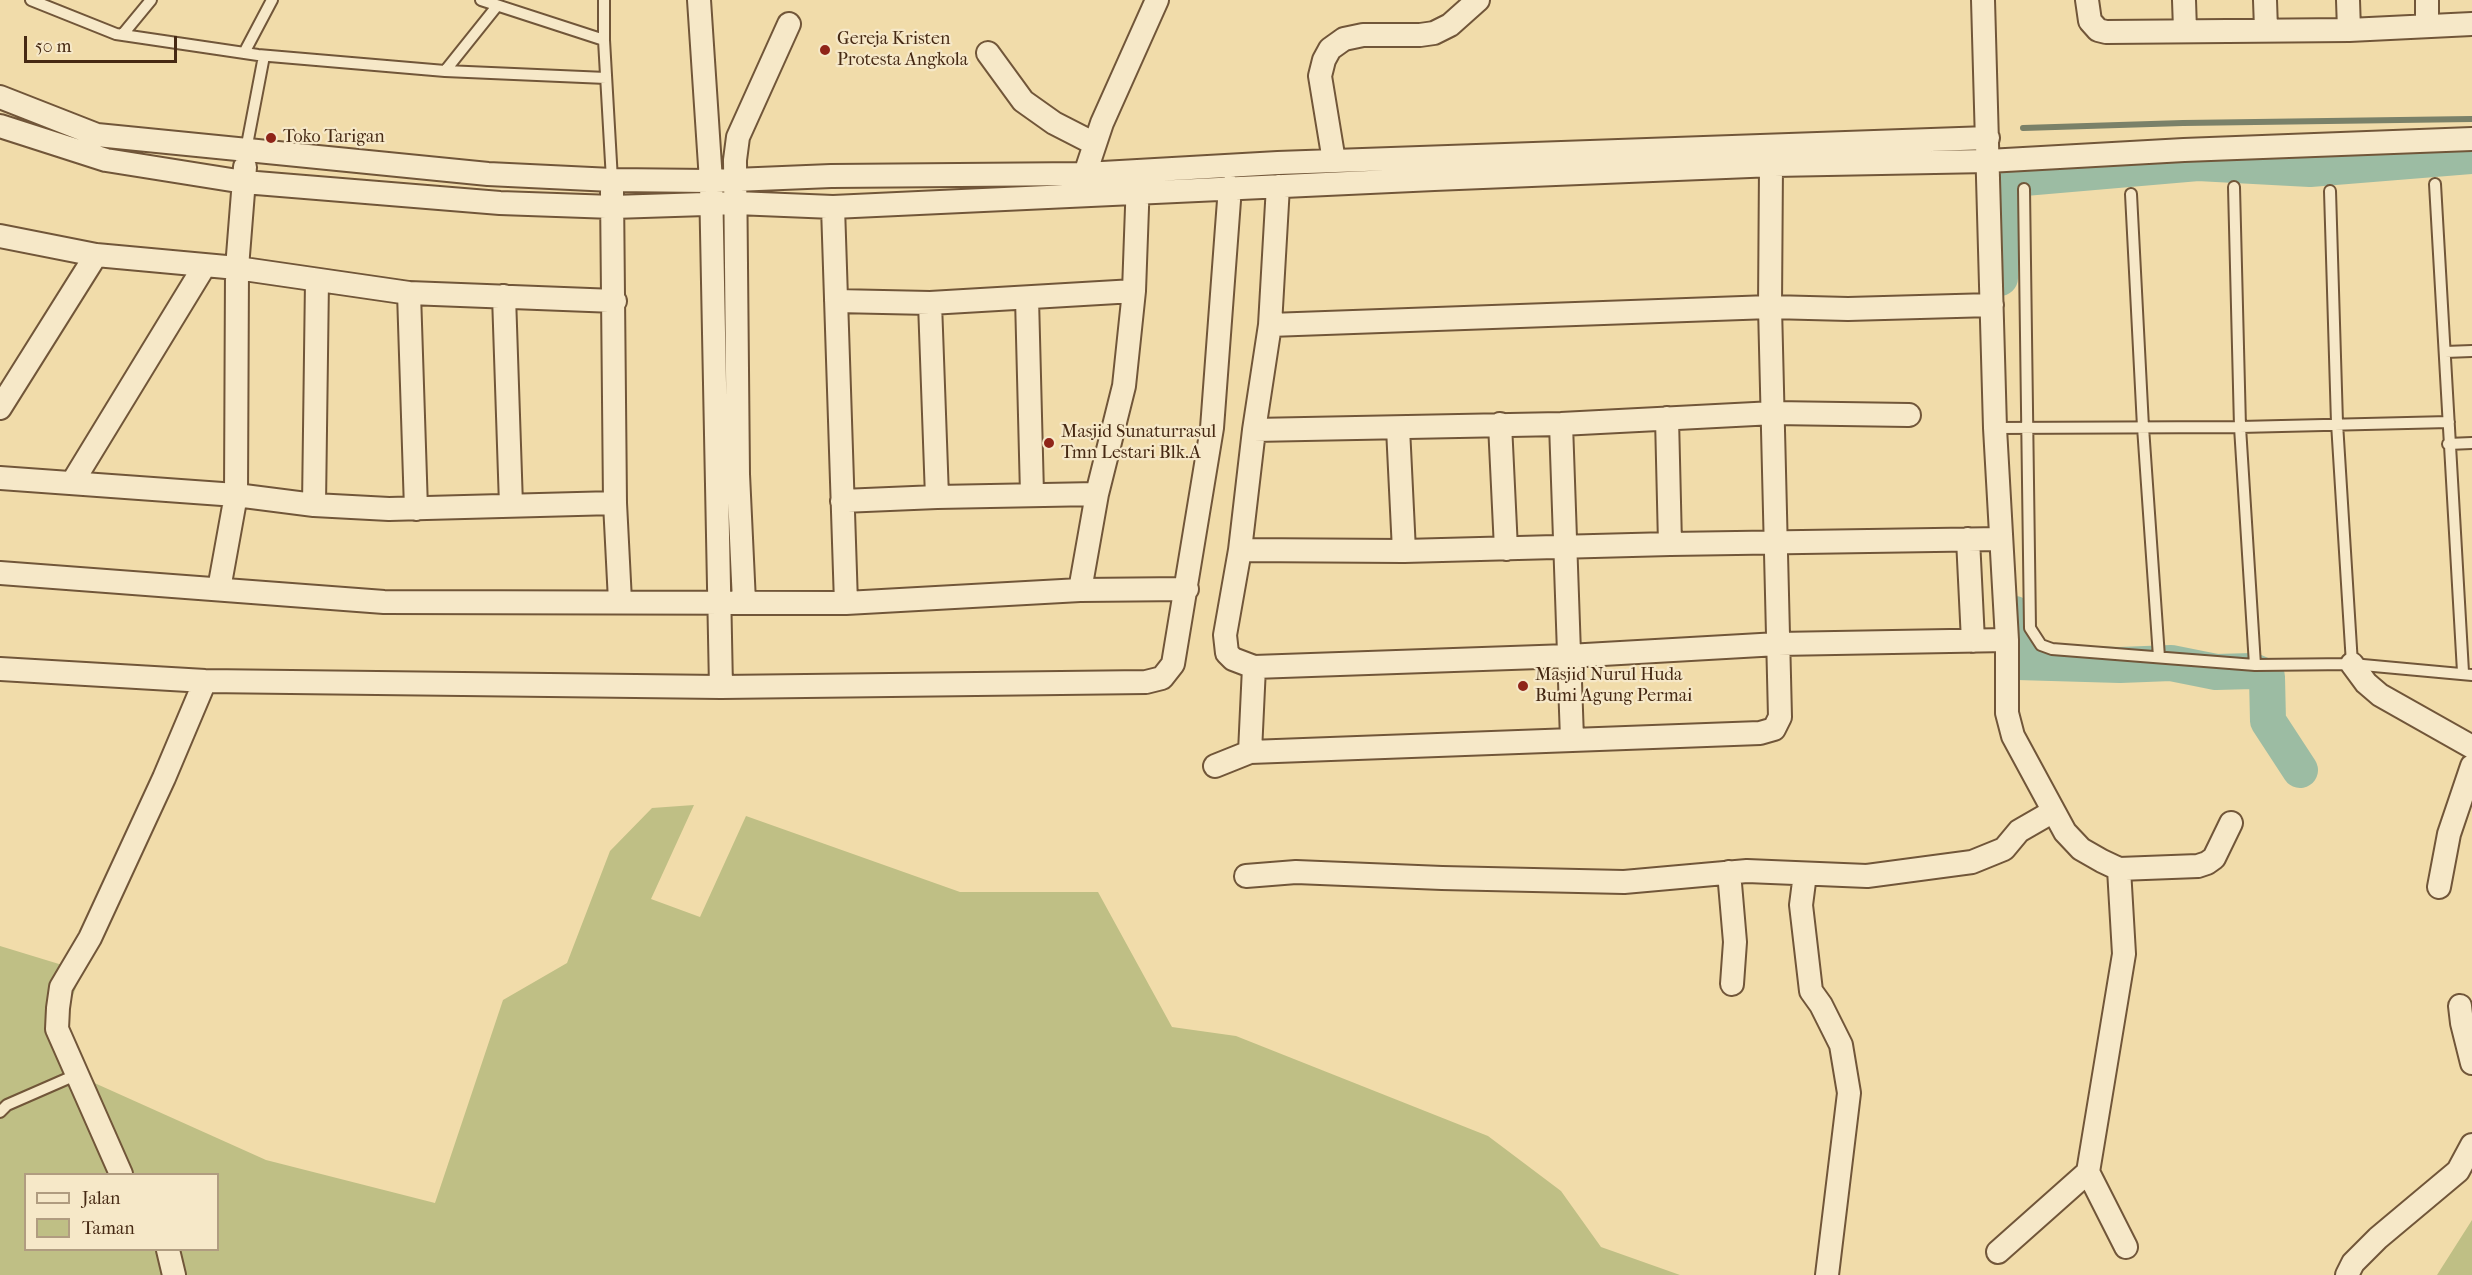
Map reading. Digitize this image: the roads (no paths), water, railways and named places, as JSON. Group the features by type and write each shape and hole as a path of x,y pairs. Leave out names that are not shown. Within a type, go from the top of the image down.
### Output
{"street":[{"path":"699,0 711,181 721,687"},
{"path":"1084,174 1157,0"},
{"path":"1334,161 1320,76 1324,60 1330,49 1344,39 1363,35 1434,33 1450,25 1478,0"},
{"path":"1983,0 1992,305 2003,429 2001,539 2007,640 2007,713 2013,736 2064,832 2081,849 2120,869 2188,868 2207,863 2214,858 2231,823"},
{"path":"2087,0 2090,21 2098,30 2106,32 2349,30 2472,24"},
{"path":"2184,0 2185,30"},
{"path":"2265,0 2266,30"},
{"path":"2348,0 2349,30"},
{"path":"2427,0 2427,26"},
{"path":"744,602 738,474 735,160 738,137 789,24"},
{"path":"988,53 1023,101 1054,123 1095,144"},
{"path":"0,97 97,135 488,174 612,180 711,181 831,176 1084,174 1138,169 1334,161 1988,138"},
{"path":"0,126 106,160 244,182 501,202 613,207 711,206 736,203 832,207 1772,165 1988,161 2184,150 2472,139"},
{"path":"219,589 236,495 237,268 246,150"},
{"path":"1215,765 1250,752 1771,732 1778,725 1780,717 1770,307 1772,165"},
{"path":"1080,590 1097,494 1124,386 1134,291 1138,169"},
{"path":"612,180 615,301 615,503 620,601"},
{"path":"1278,186 1270,325 1254,430 1240,550 1225,635 1227,653 1233,659 1254,667 1568,656 1778,644 2007,640"},
{"path":"0,669 205,681 721,687 1153,681 1162,678 1173,664 1212,428 1230,188"},
{"path":"832,207 846,603"},
{"path":"0,236 96,255 237,268 408,293 615,301"},
{"path":"0,408 96,255"},
{"path":"72,483 205,265"},
{"path":"314,505 317,280"},
{"path":"836,301 930,303 1134,291"},
{"path":"408,293 416,508"},
{"path":"504,296 511,505"},
{"path":"1027,298 1032,494"},
{"path":"930,303 938,497"},
{"path":"1270,325 1770,307 1848,309 1992,305"},
{"path":"1254,430 1561,424 1774,413 1909,415"},
{"path":"1666,418 1670,544"},
{"path":"1500,424 1506,549"},
{"path":"1561,424 1572,739"},
{"path":"1398,428 1404,551"},
{"path":"0,478 236,495 314,505 389,510 615,503"},
{"path":"843,501 1097,494"},
{"path":"1968,539 1973,641"},
{"path":"1240,550 1404,551 2001,539"},
{"path":"0,573 384,602 846,603 1080,590 1187,589"},
{"path":"2352,664 2366,683 2380,695 2472,747"},
{"path":"1250,752 1254,667"},
{"path":"121,1173 57,1029 62,987 90,938 164,778 205,681"},
{"path":"2439,887 2450,834 2472,766"},
{"path":"1246,876 1296,872 1624,882 1729,872 1867,876 1972,862 2004,849 2019,831 2052,812"},
{"path":"2120,869 2124,954 2088,1172 2126,1247"},
{"path":"1729,872 1735,942 1732,984"},
{"path":"1805,874 1801,905 1811,991 1821,1005 1841,1045 1849,1093 1827,1275"},
{"path":"2460,1006 2472,1062"},
{"path":"2348,1275 2353,1263 2378,1238 2458,1171 2472,1145"},
{"path":"1998,1251 2088,1172"},
{"path":"168,1251 174,1275"}],"lane":[{"path":"31,0 50,3 116,34 264,56 445,71 606,78"},
{"path":"123,34 151,0"},
{"path":"243,53 273,0"},
{"path":"481,0 604,40"},
{"path":"604,0 612,180"},
{"path":"445,71 497,6"},
{"path":"246,150 264,56"},
{"path":"2024,189 2030,628 2041,645 2052,649 2255,665 2352,664 2467,674 2448,444 2449,422 2435,184"},
{"path":"2234,187 2240,427 2255,665"},
{"path":"2330,191 2337,423 2352,664"},
{"path":"2131,194 2143,427 2159,657"},
{"path":"2445,352 2472,351"},
{"path":"2003,429 2449,422"},
{"path":"2448,444 2472,443"},
{"path":"0,1112 8,1105 78,1074"}],"waterway":[{"path":"2023,128 2472,119"},
{"path":"2000,278 2001,180 2198,163 2310,169 2472,156"},
{"path":"2015,614 2018,662 2120,665 2171,663 2216,672 2253,671 2267,677 2268,721 2300,770"}],"place":[{"name":"Gereja Kristen Protesta Angkola","path":"825,50"},
{"name":"Toko Tarigan","path":"271,138"},
{"name":"Masjid Sunaturrasul Tmn Lestari Blk.A","path":"1049,443"},
{"name":"Masjid Nurul Huda Bumi Agung Permai","path":"1523,686"}]}
